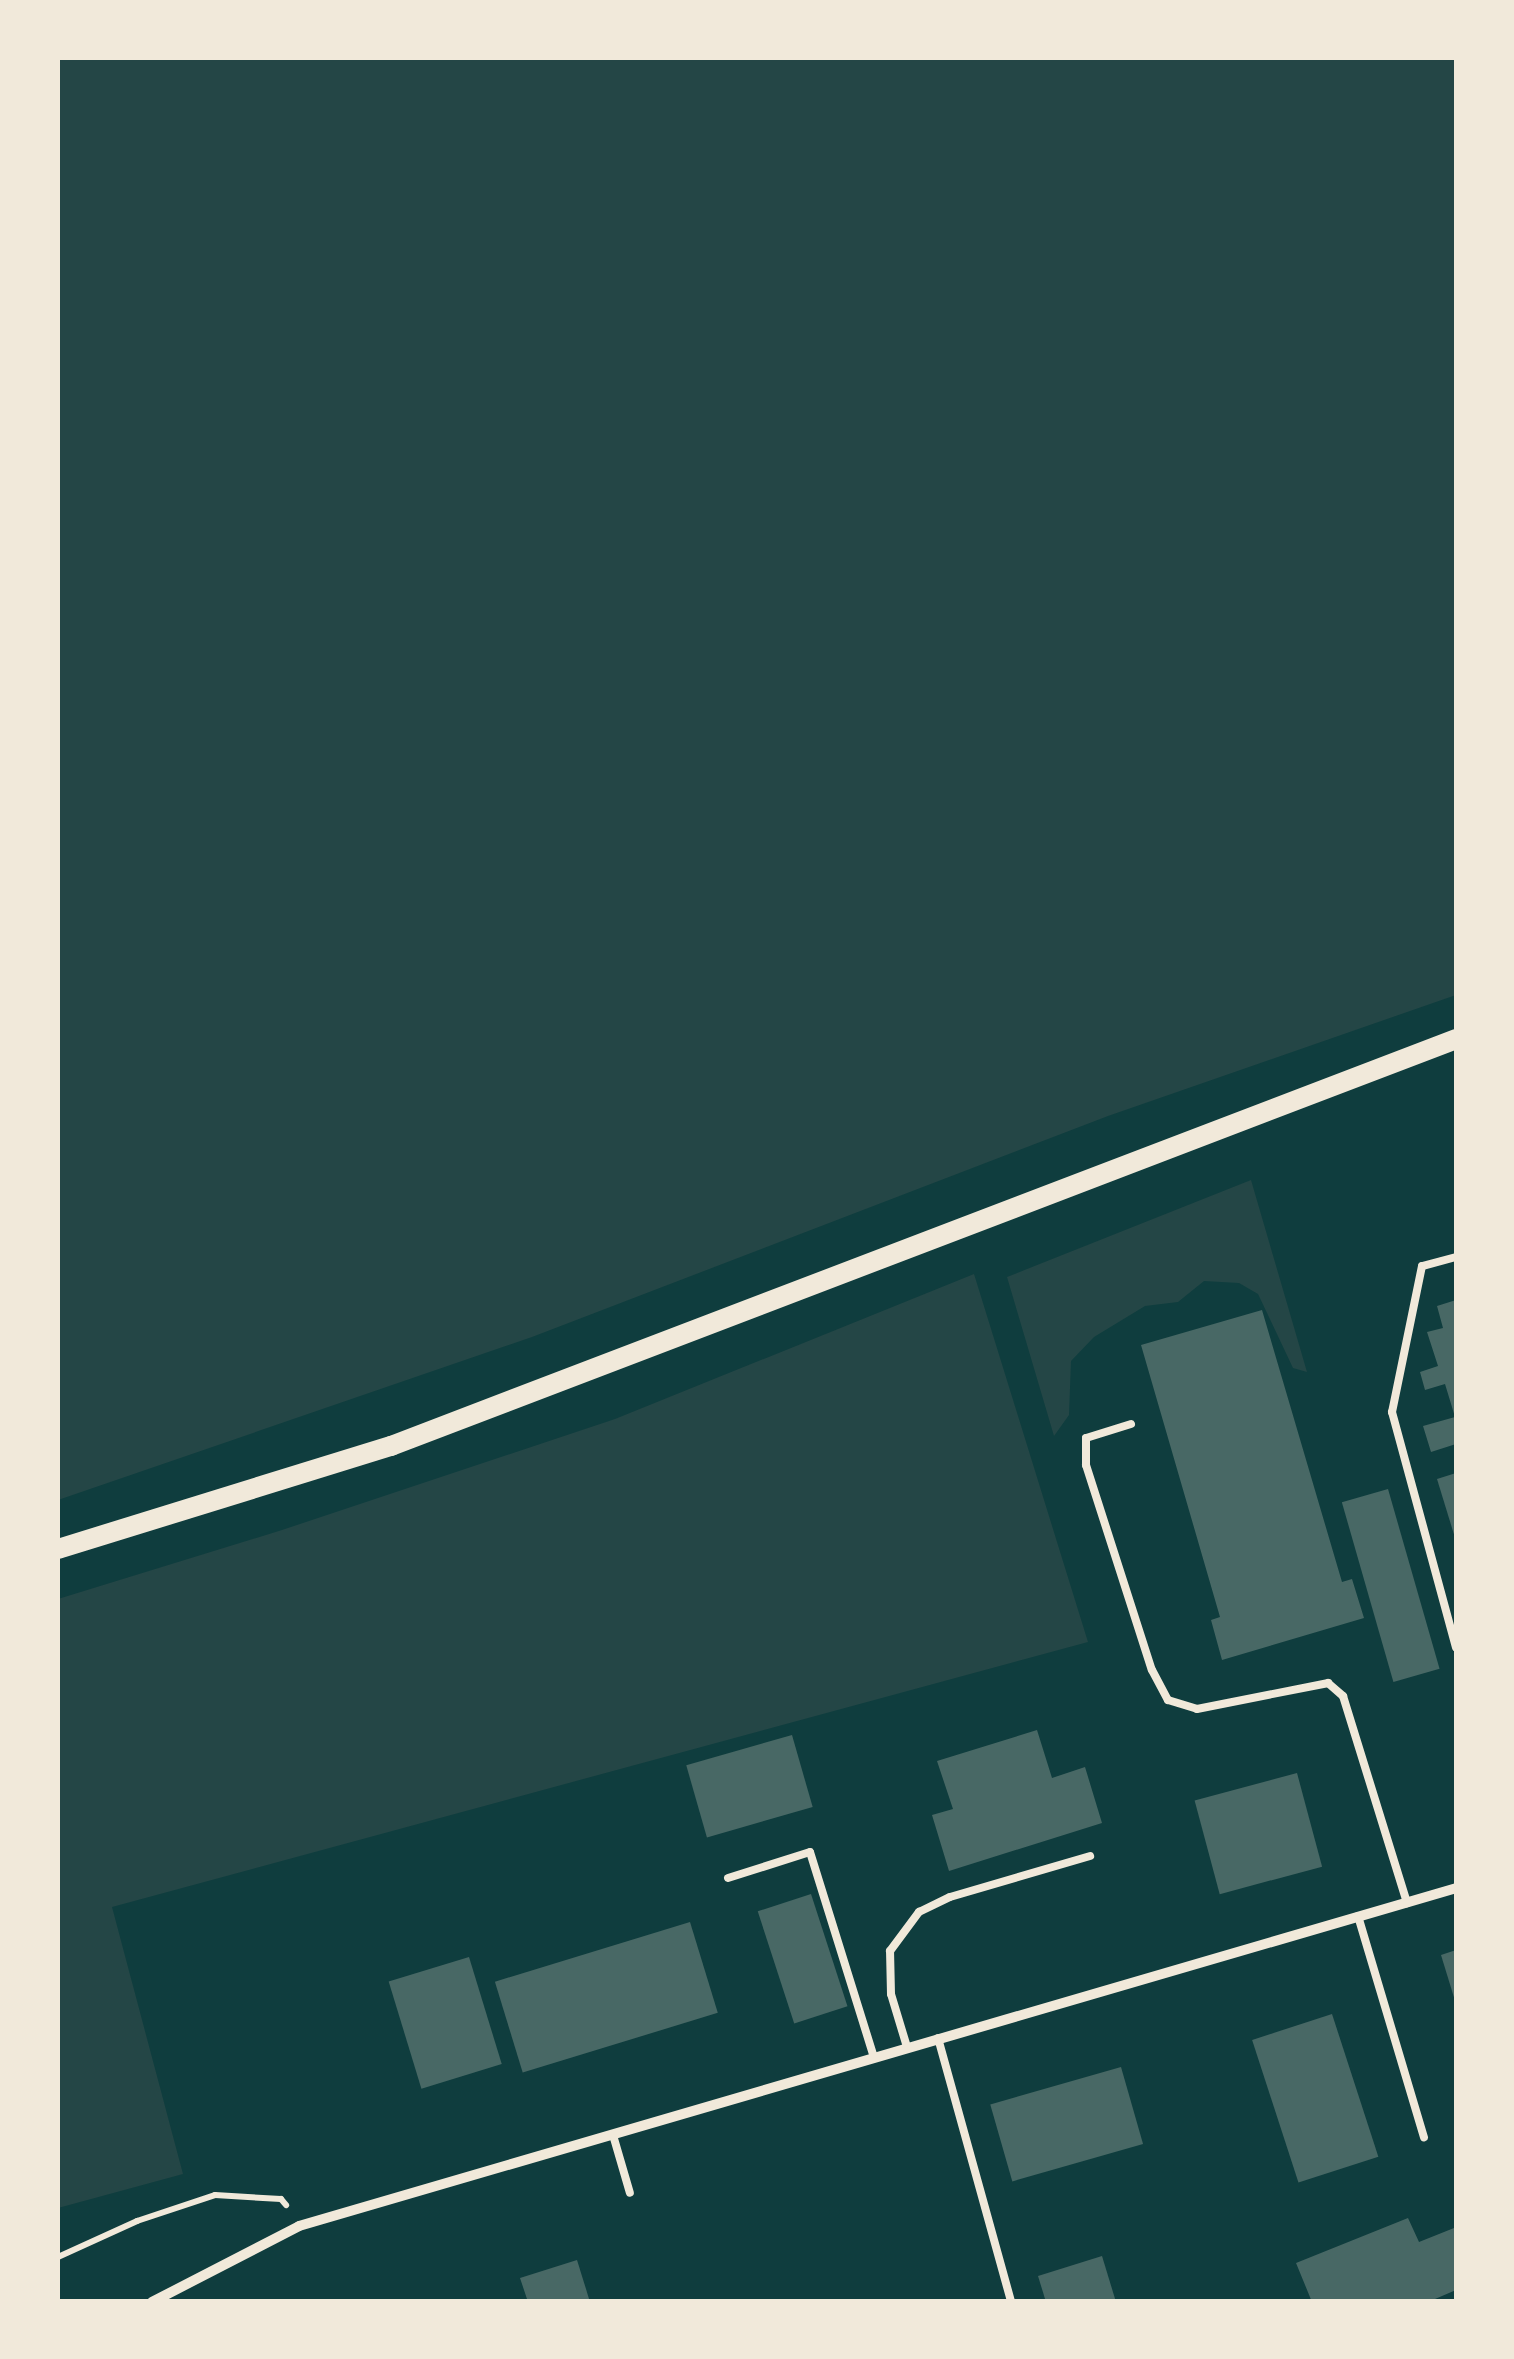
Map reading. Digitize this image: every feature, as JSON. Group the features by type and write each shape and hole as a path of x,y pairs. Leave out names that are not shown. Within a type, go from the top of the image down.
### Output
{"main road":[{"path":"58,1549 391,1446 1456,1038"}],"street":[{"path":"152,2302 299,2226 1456,1888"}],"lane":[{"path":"1456,1257 1422,1266 1392,1412 1456,1647"},
{"path":"1131,1424 1086,1438 1086,1465 1152,1670 1168,1700 1197,1709 1328,1683 1342,1696 1407,1903"},
{"path":"728,1878 810,1852 874,2058"},
{"path":"907,2047 891,1994 890,1952 919,1912 950,1897 1090,1856"},
{"path":"1358,1916 1424,2137"},
{"path":"938,2038 1011,2302"},
{"path":"613,2134 630,2192"}],"path":[{"path":"58,2257 137,2221 215,2195 281,2199 292,2214"}],"shaded area":[{"path":"58,58 1456,58 1456,995 1108,1116 532,1337 58,1500"},
{"path":"1251,1180 1307,1372 1293,1368 1258,1294 1239,1283 1204,1281 1178,1302 1145,1306 1094,1337 1071,1361 1069,1415 1054,1436 1007,1277"},
{"path":"974,1274 1088,1642 112,1907 183,2174 58,2208 58,1599 282,1530 615,1419"}],"building":[{"path":"1456,1300 1456,1444 1431,1452 1423,1426 1455,1417 1445,1384 1425,1390 1420,1372 1438,1366 1427,1332 1443,1328 1437,1306"},
{"path":"1262,1310 1342,1582 1352,1579 1364,1618 1222,1660 1211,1620 1220,1617 1141,1345"},
{"path":"1456,1473 1456,1541 1437,1479"},
{"path":"1388,1489 1440,1669 1393,1682 1342,1502"},
{"path":"1037,1730 1052,1778 1085,1767 1102,1823 949,1871 932,1815 953,1809 937,1761"},
{"path":"792,1735 813,1807 707,1837 686,1765"},
{"path":"1297,1773 1322,1867 1220,1894 1195,1800"},
{"path":"811,1894 847,2006 794,2024 758,1911"},
{"path":"690,1922 718,2013 523,2072 495,1982"},
{"path":"1456,1950 1456,2004 1441,1955"},
{"path":"469,1957 502,2064 421,2089 389,1982"},
{"path":"1332,2014 1378,2157 1298,2183 1252,2040"},
{"path":"1121,2067 1143,2144 1012,2181 990,2104"},
{"path":"1408,2218 1419,2242 1454,2228 1456,2290 1428,2302 1312,2302 1296,2263"},
{"path":"1102,2256 1116,2302 1046,2302 1038,2276"},
{"path":"577,2260 590,2302 528,2302 520,2278"}]}
